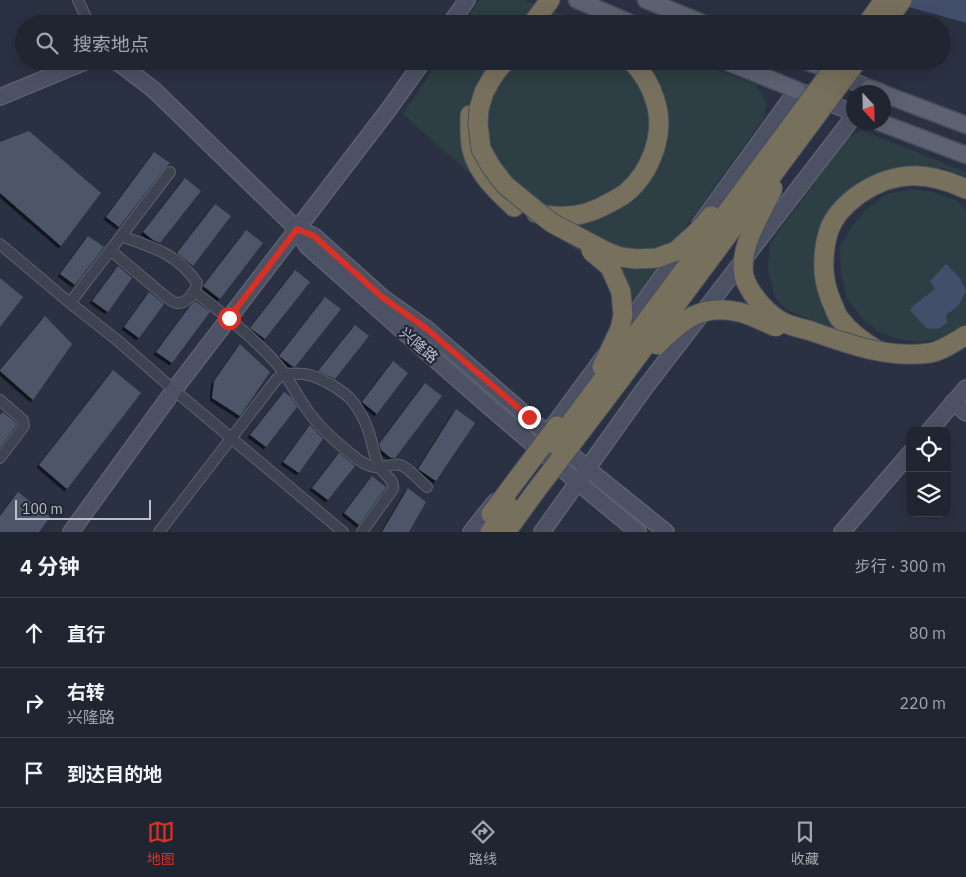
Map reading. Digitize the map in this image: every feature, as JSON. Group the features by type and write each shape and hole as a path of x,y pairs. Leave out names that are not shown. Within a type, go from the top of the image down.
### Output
{"highway":[{"path":"531,15 541,0"},
{"path":"539,15 550,0"},
{"path":"873,15 884,0"},
{"path":"891,15 902,0"},
{"path":"494,70 483,110 482,130 486,147 498,171 508,186 524,198 540,204 567,209 597,204 618,193 631,180 643,163 650,146 654,127 652,109 645,88 632,70"},
{"path":"494,70 478,100 474,114 476,150 487,172 497,185 522,205 537,213 562,217 581,215 599,209 625,194 643,176 649,165 654,153 658,121 656,102 649,84 639,70"},
{"path":"494,70 487,72 476,89 470,113 471,150 478,166 487,179 514,207 532,221 593,252 610,267 622,292 624,315 620,330 576,416"},
{"path":"498,70 484,92 479,109 478,124 481,149 492,168 505,185 552,223 620,257 638,259 658,258 676,251 699,230 767,158"},
{"path":"506,532 530,488 576,416 832,70"},
{"path":"490,532 530,488 617,384 850,70"},
{"path":"787,156 747,241 744,277 763,308 780,321 864,348 891,353 916,355 932,353 951,345 966,333"},
{"path":"966,189 940,178 925,176 893,178 877,183 851,200 838,214 829,230 823,258 824,278 829,296 840,316 854,335 870,346 881,352 908,356 936,354 949,350 966,340"},
{"path":"966,197 950,188 931,181 898,181 879,187 859,200 847,215 834,235 829,254 830,281 840,316 871,340 893,348 933,347 954,340 966,333"},
{"path":"617,384 670,331 688,318 709,309 740,312 836,348 860,355 894,360 920,360 941,356 966,340"},
{"path":"520,532 659,343"},
{"path":"477,532 602,367"},
{"path":"485,532 530,488"},
{"path":"513,532 530,488"}],"main road":[{"path":"577,0 612,15"},
{"path":"646,0 683,15"},
{"path":"747,70 797,90"},
{"path":"891,96 966,125"},
{"path":"891,127 966,156"}],"street":[{"path":"78,0 85,15"},
{"path":"456,15 467,0"},
{"path":"0,97 65,70"},
{"path":"128,70 154,90 297,229"},
{"path":"71,532 174,390 389,109 417,70"},
{"path":"827,70 863,85"},
{"path":"471,532 548,434 797,90 846,111"},
{"path":"542,532 644,389 846,124"},
{"path":"70,303 170,172"},
{"name":"兴隆路","path":"297,229 314,236 382,297 427,329 587,468 666,532"},
{"name":"兴隆路","path":"297,229 307,246 537,448 638,532"},
{"path":"110,250 174,302 179,304 185,301 197,287 197,283 173,257 142,242 121,236"},
{"path":"0,244 117,340 343,532"},
{"path":"194,291 229,318 262,349 285,374 296,394 319,425 352,455 365,464 379,468 390,478 394,487 362,532"},
{"path":"159,532 276,380 285,374 312,375 345,394 354,402 368,428 379,468"},
{"path":"932,427 966,388"},
{"path":"0,400 22,420 24,426 0,458"},
{"path":"953,402 966,413"},
{"path":"842,532 906,458"},
{"path":"379,468 394,465 403,466 427,487"}],"shaded area":[{"path":"479,0 524,0 565,15 469,15"},
{"path":"432,70 717,70 755,84 767,103 764,118 626,310 593,262 477,180 403,114"},
{"path":"861,130 966,172 966,177 942,168 900,171 824,232 846,333 787,310 774,296 768,268 770,243 848,138"},
{"path":"914,189 932,192 955,200 966,210 966,328 942,339 918,342 898,339 882,333 864,321 846,297 841,272 840,247 851,228 865,211 886,194"}],"water":[{"path":"884,0 966,0 966,23 951,19 951,15 937,15"},
{"path":"946,264 960,278 966,291 959,305 946,315 947,323 937,329 926,328 910,310 935,289 930,281"}],"building":[{"path":"29,131 101,193 61,246 0,193 0,142"},
{"path":"154,152 170,163 119,227 106,217"},
{"path":"185,178 201,191 160,243 153,240 143,232"},
{"path":"215,204 231,216 193,266 177,253"},
{"path":"246,230 263,243 220,299 203,286"},
{"path":"88,236 104,247 75,285 60,274"},
{"path":"118,266 132,278 108,312 92,301"},
{"path":"295,270 310,282 265,339 250,328"},
{"path":"0,278 23,297 0,327"},
{"path":"149,292 164,304 139,338 124,327"},
{"path":"325,297 341,309 295,367 292,366 279,356"},
{"path":"195,301 210,312 172,363 156,352"},
{"path":"45,316 72,344 33,400 0,370"},
{"path":"355,325 369,336 335,379 318,371"},
{"path":"240,344 270,372 240,416 212,398 214,381"},
{"path":"393,361 408,373 377,414 362,402"},
{"path":"113,370 141,393 67,489 39,465"},
{"path":"425,383 442,396 395,458 391,458 381,450 379,444"},
{"path":"284,392 291,397 297,407 266,447 250,435"},
{"path":"456,409 475,423 436,481 418,469"},
{"path":"3,412 17,424 0,447 0,415"},
{"path":"310,425 323,439 299,473 283,462"},
{"path":"339,453 355,466 328,500 312,488"},
{"path":"372,476 386,487 359,525 344,513"},
{"path":"408,488 426,502 409,532 382,532"},
{"path":"18,492 50,517 39,532 0,532 0,516"}],"route":[{"path":"229,318 297,229 314,236 382,297 427,329 529,417"}]}
